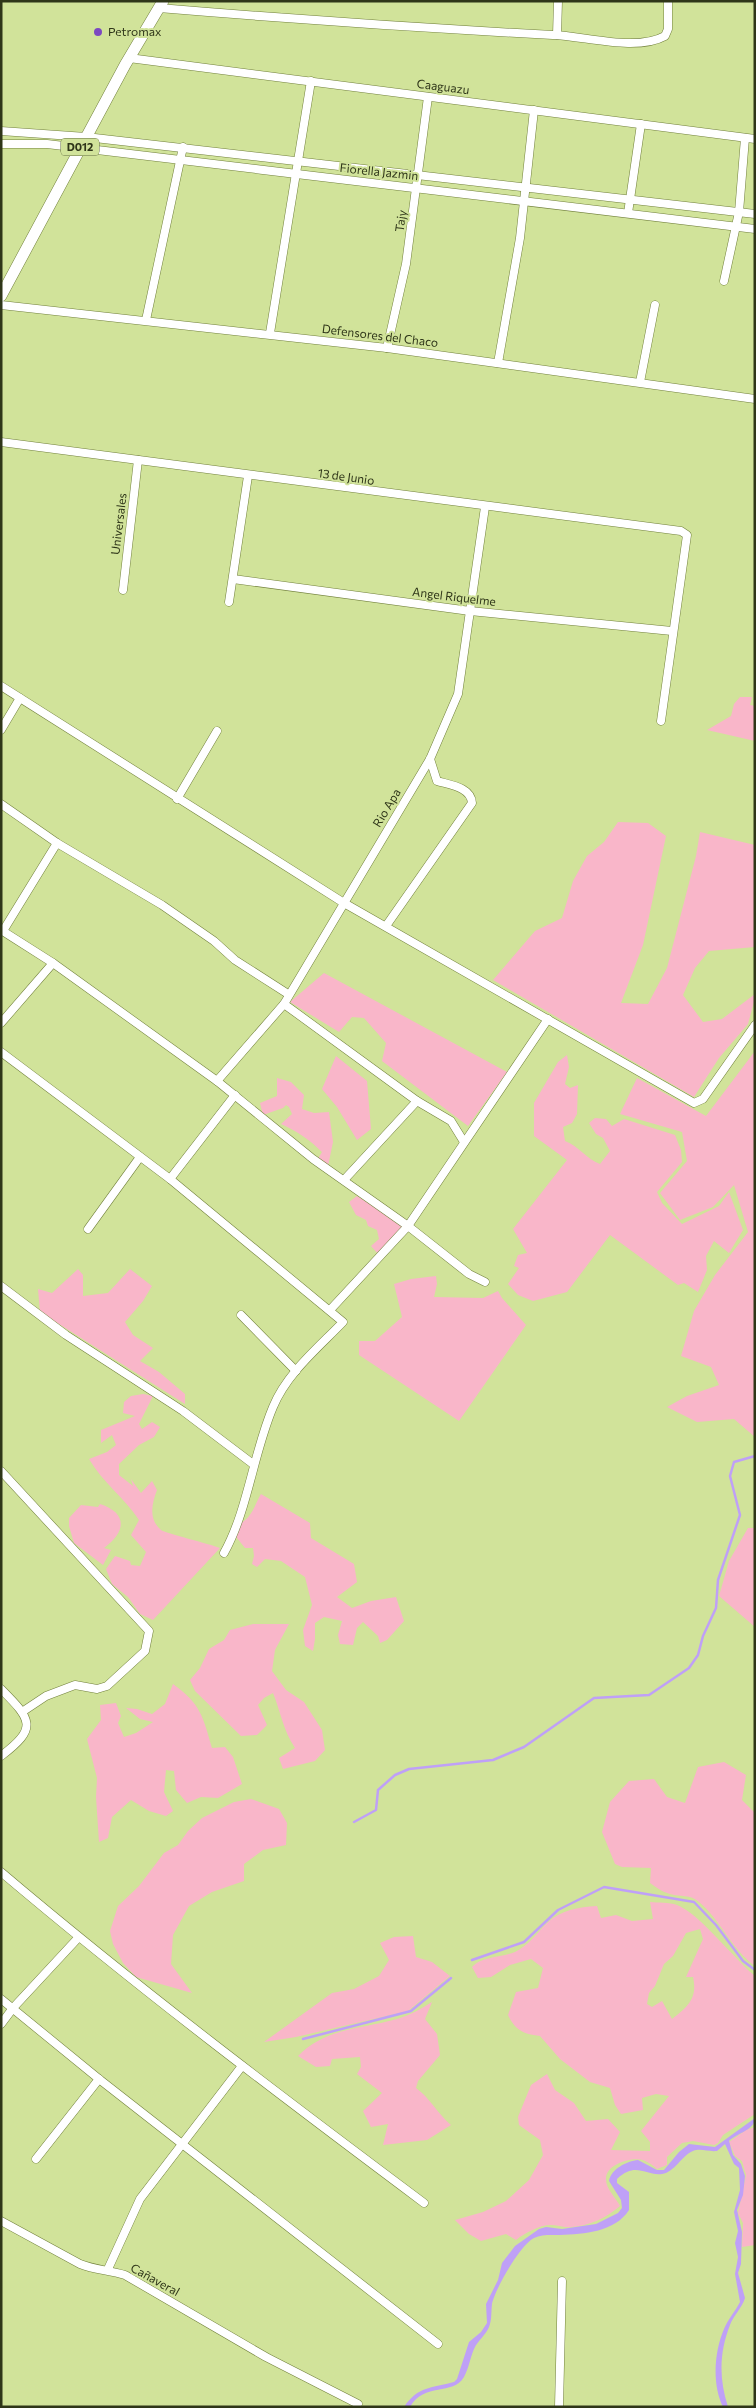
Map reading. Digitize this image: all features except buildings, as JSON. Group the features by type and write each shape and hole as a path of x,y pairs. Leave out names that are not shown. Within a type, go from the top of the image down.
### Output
{"main road":[{"name":"D012","path":"1,296 79,148 161,5"}],"street":[{"path":"557,35 558,1"},
{"path":"161,5 307,21 557,35 632,43 657,40 665,36 668,29 668,1"},
{"name":"Caaguazu","path":"129,58 755,139"},
{"path":"270,333 300,160 311,81"},
{"name":"Tajy","path":"387,348 406,264 428,97"},
{"path":"498,363 525,201 534,110"},
{"path":"628,213 641,124"},
{"name":"Fiorella Jazmin","path":"1,131 86,137 182,147 755,214"},
{"path":"724,281 739,212 745,138"},
{"name":"Fiorella Jazmin","path":"1,144 47,144 755,229"},
{"path":"146,320 182,147"},
{"name":"Defensores del Chaco","path":"1,305 270,333 640,382 755,400"},
{"path":"640,382 655,305"},
{"name":"13 de Junio","path":"1,442 485,507 675,530 687,535 672,631"},
{"name":"Universales","path":"123,590 138,460"},
{"path":"229,602 248,476"},
{"name":"Rio Apa","path":"217,1081 284,1004 288,994 430,759 458,694 485,507"},
{"name":"Angel Riquelme","path":"233,579 470,611 672,631"},
{"path":"661,721 672,631"},
{"path":"1,686 177,799 344,902 694,1104 703,1099 755,1025"},
{"path":"1,730 20,698"},
{"path":"177,799 217,731"},
{"path":"386,926 472,803 471,796 465,790 438,781 430,759"},
{"path":"1,804 57,843 162,905 214,941 235,960 288,994"},
{"path":"57,843 2,930 54,963 217,1081 314,1159 408,1226 469,1274 485,1282"},
{"path":"1,1023 54,963"},
{"path":"284,1004 417,1101 451,1121 464,1142"},
{"path":"330,1310 408,1226 548,1019"},
{"path":"1,1052 170,1179 343,1322 296,1370 273,1406 253,1464 230,1543 224,1553"},
{"path":"170,1179 235,1095"},
{"path":"344,1180 417,1101"},
{"path":"88,1229 140,1157"},
{"path":"1,1286 66,1335 183,1411 253,1464"},
{"path":"241,1315 296,1370"},
{"path":"1,1471 149,1630 145,1651 107,1686 97,1689 75,1685 46,1696 22,1712"},
{"path":"1,1689 22,1712 26,1721 24,1738 1,1756"},
{"path":"1,1872 78,1938 242,2066 424,2203"},
{"path":"1,2024 13,2008 78,1938"},
{"path":"1,1999 438,2344"},
{"path":"108,2269 140,2199 242,2066"},
{"path":"36,2159 99,2078"},
{"name":"Cañaveral","path":"2,2224 80,2264 94,2269 108,2269 124,2275 266,2357 358,2404"},
{"path":"559,2407 562,2281"}],"shaded area":[{"path":"740,697 752,697 750,705 755,706 755,741 707,730 731,716 734,704"},
{"path":"618,822 648,823 666,836 643,945 621,1003 648,1004 667,968 696,856 700,832 755,845 755,947 709,951 695,968 683,995 703,1022 722,1019 755,994 755,998 748,1024 719,1058 694,1097 493,980 535,931 562,918 573,881 587,856 604,842"},
{"path":"324,973 507,1072 468,1126 382,1061 386,1043 364,1018 352,1017 339,1032 290,1002"},
{"path":"755,1051 755,1437 734,1419 697,1422 667,1407 687,1396 719,1385 711,1367 681,1356 694,1311 715,1275 748,1232 734,1185 713,1207 680,1220 660,1193 687,1161 682,1132 620,1114 637,1078 706,1116"},
{"path":"567,1055 569,1067 565,1084 570,1088 578,1085 577,1114 572,1123 563,1127 565,1141 600,1164 610,1151 603,1138 596,1134 589,1123 595,1118 606,1119 612,1126 624,1119 675,1135 681,1150 682,1162 657,1192 662,1203 682,1224 719,1206 729,1192 743,1230 729,1253 714,1241 706,1256 707,1270 698,1292 684,1283 678,1285 610,1235 567,1292 533,1301 518,1295 508,1284 519,1268 514,1266 518,1255 527,1253 513,1229 567,1160 534,1136 534,1103 558,1062"},
{"path":"336,1056 367,1081 371,1129 357,1140 337,1107 322,1089"},
{"path":"277,1078 291,1082 304,1095 302,1109 314,1113 329,1112 333,1142 328,1166 316,1162 322,1152 298,1133 281,1124 292,1114 289,1107 286,1105 283,1108 263,1115 260,1103 277,1096"},
{"path":"357,1196 406,1227 379,1255 371,1246 379,1239 377,1230 368,1226 366,1220 356,1215 349,1202"},
{"path":"78,1269 83,1275 83,1296 108,1293 130,1269 152,1286 143,1301 125,1322 133,1335 153,1348 140,1361 159,1372 185,1394 185,1404 40,1312 38,1289 52,1293"},
{"path":"436,1276 437,1284 434,1297 483,1298 498,1291 526,1325 459,1421 359,1355 359,1341 375,1341 402,1317 394,1284 411,1279"},
{"path":"143,1394 153,1396 139,1424 142,1429 152,1422 160,1427 154,1437 139,1445 119,1464 119,1475 133,1486 131,1479 141,1493 152,1481 157,1490 152,1511 154,1521 161,1530 220,1548 153,1620 140,1614 128,1597 112,1584 106,1569 115,1556 130,1561 131,1565 140,1566 146,1552 131,1535 139,1520 89,1459 107,1452 116,1445 112,1435 101,1443 101,1430 135,1416 123,1413 124,1402 131,1396"},
{"path":"261,1494 310,1523 311,1538 354,1564 357,1582 337,1597 352,1608 371,1601 396,1597 404,1621 387,1640 380,1643 378,1636 363,1622 357,1628 353,1645 340,1644 338,1635 342,1621 324,1617 315,1623 313,1651 305,1646 303,1630 312,1605 305,1577 281,1561 265,1559 257,1567 252,1564 253,1548 245,1548 233,1533 237,1523 242,1522 249,1516"},
{"path":"100,1504 116,1512 121,1523 117,1536 104,1548 111,1550 103,1565 74,1543 69,1526 69,1518 81,1505 98,1507"},
{"path":"748,1528 755,1528 755,1627 719,1596 729,1561"},
{"path":"253,1624 289,1624 275,1650 272,1671 286,1690 304,1702 322,1730 325,1750 315,1761 283,1769 279,1758 295,1748 285,1728 273,1693 264,1698 258,1705 267,1725 257,1735 241,1736 195,1691 190,1680 200,1668 209,1649 224,1640 230,1630"},
{"path":"173,1684 190,1698 200,1712 212,1748 225,1747 233,1757 242,1784 218,1798 201,1797 187,1803 176,1790 174,1771 166,1770 164,1792 173,1811 166,1816 149,1811 131,1800 112,1817 108,1838 99,1842 96,1797 97,1778 87,1739 101,1720 100,1705 116,1703 121,1716 118,1723 124,1737 136,1733 153,1722 140,1719 126,1708 152,1714 165,1704"},
{"path":"724,1762 746,1775 742,1800 755,1813 755,1966 739,1951 714,1917 696,1899 667,1893 650,1883 651,1868 622,1867 615,1864 602,1832 610,1802 629,1781 654,1779 667,1797 685,1803 698,1767"},
{"path":"251,1799 279,1809 287,1823 286,1845 263,1850 244,1864 244,1881 212,1892 189,1906 173,1935 171,1964 192,1993 136,1977 123,1963 113,1944 110,1931 118,1906 139,1886 164,1853 178,1845 188,1831 202,1818 234,1802"},
{"path":"650,1902 674,1904 686,1910 706,1926 755,1976 755,2114 723,2135 718,2143 714,2145 693,2141 682,2143 667,2157 667,2165 657,2169 647,2162 638,2159 615,2165 607,2173 606,2182 620,2206 597,2221 571,2227 542,2226 516,2240 506,2234 481,2241 469,2234 455,2220 483,2212 506,2201 529,2180 543,2155 540,2140 519,2125 518,2117 531,2085 547,2074 555,2090 574,2103 586,2121 608,2119 620,2132 611,2150 650,2151 650,2142 641,2131 669,2096 656,2094 642,2098 643,2110 621,2114 615,2105 610,2088 590,2082 560,2059 540,2036 529,2034 517,2028 508,2015 516,1992 538,1988 543,1968 531,1959 510,1965 491,1977 478,1978 472,1967 486,1959 515,1952 528,1943 552,1919 570,1910 597,1906 601,1918 616,1915 632,1921 653,1919","holes":["700,1929 703,1939 686,1977 693,1977 693,1997 687,2006 672,2019 662,2001 652,2007 647,2004 649,1993 655,1986 664,1964 673,1956 686,1933"]},
{"path":"413,1936 416,1957 432,1962 450,1976 408,2011 296,2037 264,2042 332,1993 354,1989 379,1976 389,1960 380,1943 394,1937"},
{"path":"432,2002 425,2019 437,2034 440,2055 418,2081 416,2088 451,2125 427,2140 383,2145 388,2124 371,2127 363,2111 382,2093 357,2074 361,2067 360,2057 332,2059 330,2066 316,2067 298,2056 320,2040 332,2035 397,2019 415,2012"},
{"path":"755,2118 752,2126 729,2141 733,2155 741,2164 745,2176 743,2195 737,2210 742,2232 741,2264 738,2273 745,2298 733,2318 726,2335 722,2356 723,2386 728,2407 723,2407 719,2398 716,2379 716,2358 726,2325 740,2302 735,2274 738,2257 735,2243 738,2231 734,2212 740,2190 739,2168 734,2164 725,2144 717,2151 699,2150 689,2153 667,2173 656,2174 635,2170 617,2179 617,2183 629,2192 629,2210 616,2223 598,2230 579,2234 540,2236 528,2242 515,2258 498,2288 492,2304 489,2327 474,2349 464,2377 453,2386 423,2394 410,2407 404,2407 420,2391 454,2382 457,2379 469,2342 481,2332 487,2323 486,2304 498,2280 502,2263 515,2246 539,2229 546,2227 562,2229 596,2224 618,2213 622,2208 621,2200 609,2181 616,2169 625,2164 638,2160 657,2170 664,2170 679,2152 689,2144 715,2147"},
{"path":"755,2127 755,2245 742,2247 743,2223 738,2213 746,2175 742,2161 735,2156 729,2142 746,2130"}],"waterway":[{"path":"354,1822 376,1810 378,1790 395,1775 409,1769 493,1760 524,1747 594,1698 649,1695 689,1668 698,1655 703,1636 716,1608 718,1580 740,1515 730,1476 734,1462 755,1456"},
{"path":"472,1960 524,1942 558,1910 604,1887 694,1902 716,1925 743,1961 755,1970"},
{"path":"303,2039 411,2011 451,1978"}],"place":[{"name":"Petromax","path":"98,32"}]}
